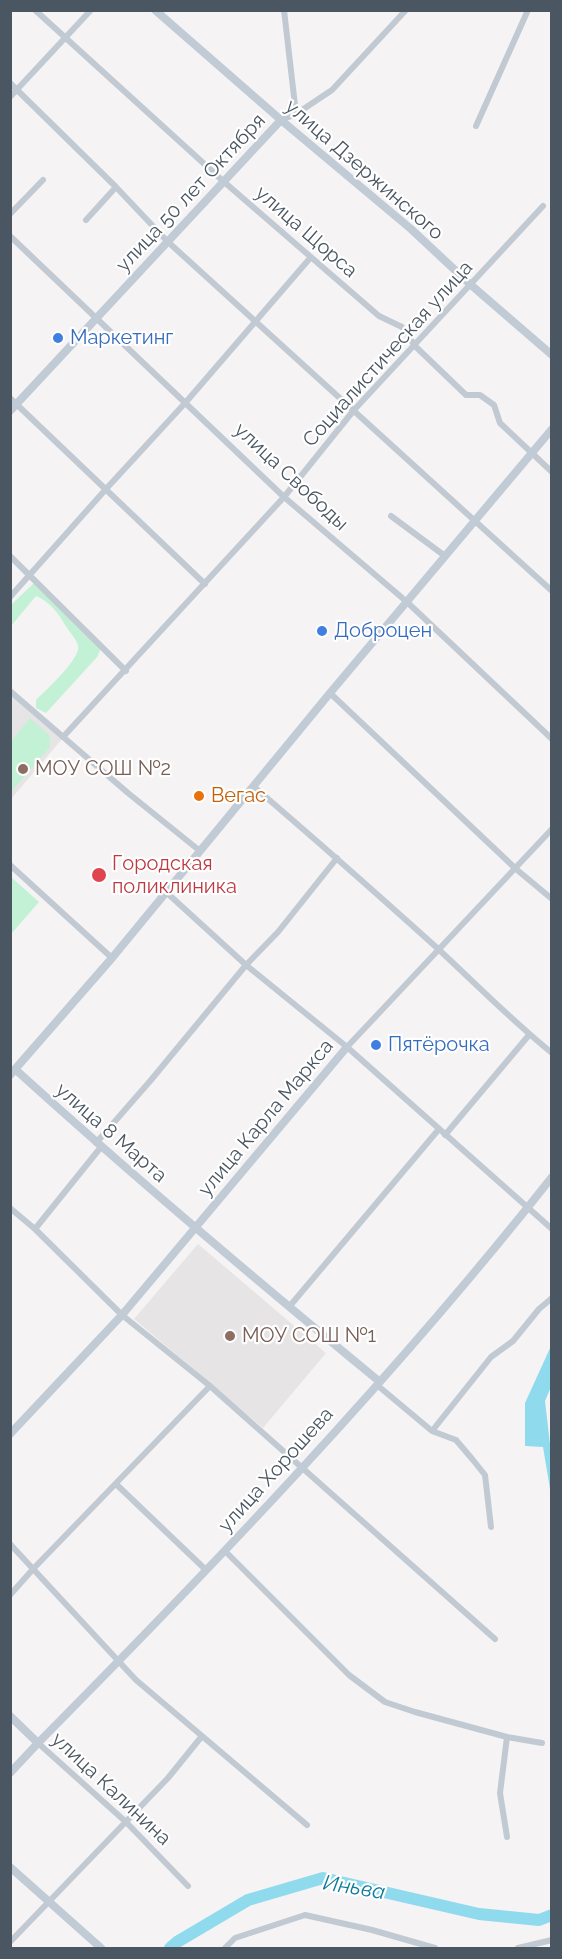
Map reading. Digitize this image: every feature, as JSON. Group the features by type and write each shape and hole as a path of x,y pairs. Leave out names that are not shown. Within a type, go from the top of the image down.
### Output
{"street":[{"name":"улица Щорса","path":"35,10 223,181 379,316 402,327 415,346 466,394 480,395 494,405 500,423 552,472"},
{"path":"10,97 91,10"},
{"name":"улица Дзержинского","path":"155,10 411,229 552,355"},
{"path":"284,10 296,114"},
{"name":"улица 50 лет Октября","path":"13,404 281,120 296,114 332,90 406,10"},
{"path":"476,126 528,10"},
{"path":"10,83 116,187 167,241 552,591"},
{"path":"10,214 43,180"},
{"path":"86,220 116,187"},
{"name":"Социалистическая улица","path":"63,737 284,497 354,410 543,206"},
{"name":"улица Свободы","path":"10,236 284,497 407,602 552,739"},
{"path":"10,597 186,402 310,256"},
{"path":"13,404 205,584"},
{"path":"13,1072 111,958 552,429"},
{"path":"391,516 445,556"},
{"path":"10,555 126,670"},
{"path":"10,691 200,851"},
{"path":"330,693 552,899"},
{"path":"254,786 438,949 529,1035 552,1053"},
{"name":"улица Карла Маркса","path":"10,1434 122,1315 347,1047 552,829"},
{"path":"35,1229 98,1145 246,965 278,932 337,858"},
{"path":"10,865 111,958"},
{"path":"166,892 246,965 347,1047 552,1229"},
{"path":"445,1135 529,1035"},
{"name":"улица 8 Марта","path":"13,1072 378,1383"},
{"path":"289,1307 439,1129"},
{"name":"улица Хорошева","path":"10,1773 225,1551 378,1383 552,1177"},
{"path":"10,1208 35,1229 122,1315 210,1386 495,1640"},
{"path":"432,1431 491,1358 513,1341 539,1309 552,1298"},
{"path":"378,1383 432,1431 456,1440 485,1475 491,1527"},
{"path":"10,1595 210,1386"},
{"path":"116,1484 206,1570"},
{"path":"10,1544 136,1680 307,1825"},
{"path":"225,1551 349,1675 385,1702 415,1713 507,1737 542,1743"},
{"name":"улица Калинина","path":"10,1716 126,1822 188,1886"},
{"path":"10,1942 168,1778 202,1736"},
{"path":"507,1737 500,1793 507,1837"},
{"path":"10,1867 101,1948"},
{"path":"225,1948 235,1938 305,1915 372,1930 435,1948"},
{"path":"518,1948 552,1940"}],"shaded area":[{"name":"МОУ СОШ №2","path":"11,693 62,739 11,799"},
{"name":"МОУ СОШ №1","path":"198,1244 326,1353 263,1428 134,1319"}],"green space":[{"path":"35,582 99,645 100,651 46,713 36,708 36,700 69,666 78,651 78,645 57,612 36,596 11,626 11,605"},
{"path":"30,718 50,736 50,747 11,792 11,742"},
{"path":"11,877 39,902 11,934"}],"water":[{"path":"551,1346 551,1387 545,1401 551,1453 551,1495 543,1447 525,1446 525,1403"}],"waterway":[{"name":"Иньва","path":"170,1948 248,1900 323,1878 479,1914 539,1920 552,1915"}],"place":[{"name":"Маркетинг","path":"58,338"},
{"name":"Доброцен","path":"322,631"},
{"name":"МОУ СОШ №2","path":"23,769"},
{"name":"Вегас","path":"199,796"},
{"name":"Городская поликлиника","path":"99,875"},
{"name":"Пятёрочка","path":"376,1045"},
{"name":"МОУ СОШ №1","path":"230,1336"}]}
